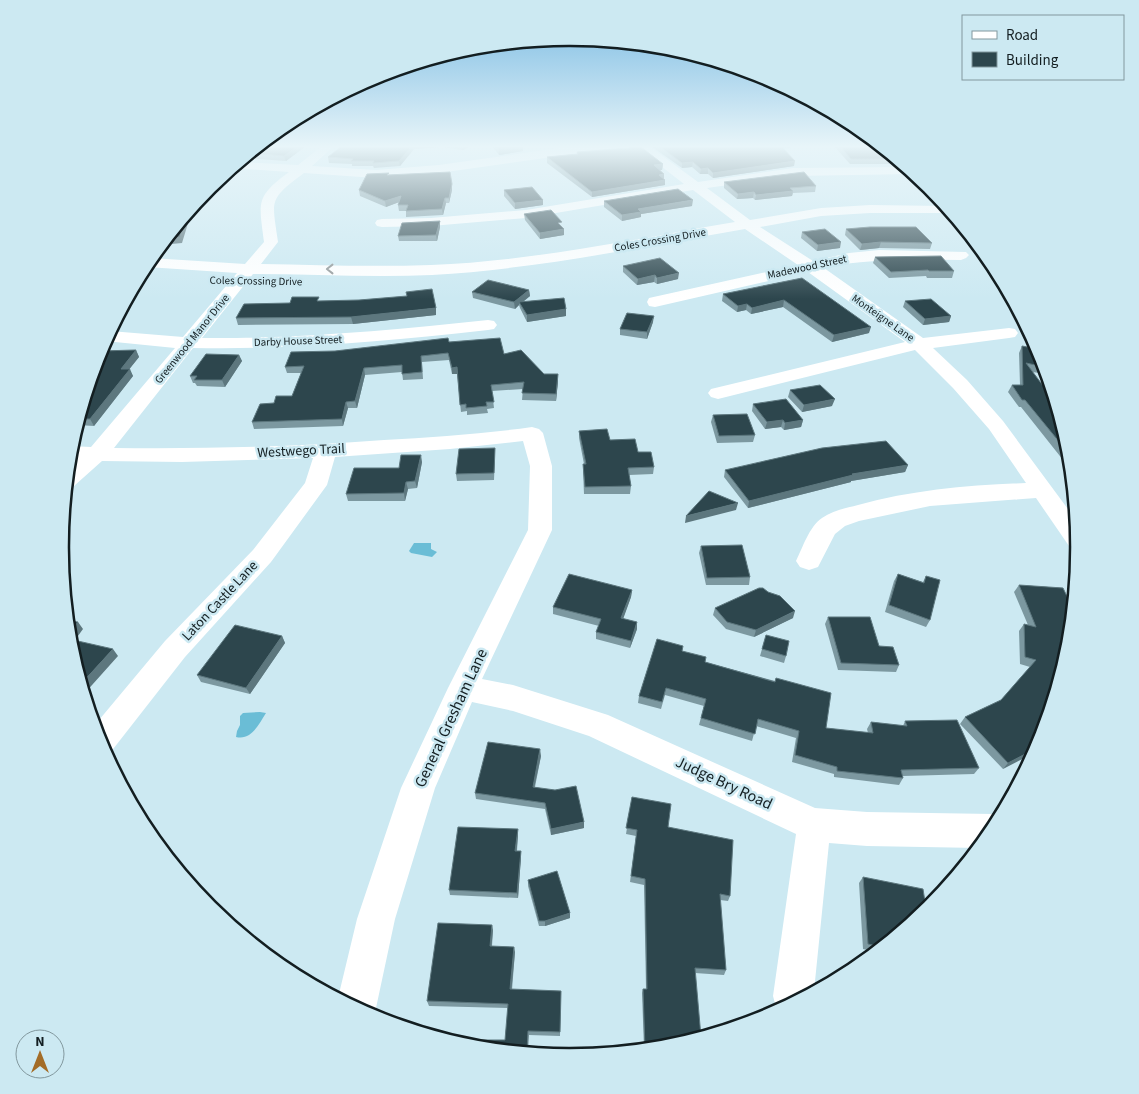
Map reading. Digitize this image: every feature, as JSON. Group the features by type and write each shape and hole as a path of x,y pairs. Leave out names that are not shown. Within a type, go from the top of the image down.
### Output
{"street":[{"name":"Greenwood Manor Drive","path":"74,474 97,454 271,242 266,206 270,197"},
{"path":"382,223 431,222 526,214 627,197"},
{"name":"Monteigne Lane","path":"708,197 810,266 919,344 960,384 996,425 1069,528"},
{"name":"Coles Crossing Drive","path":"148,277 239,282 339,282 570,255 820,212 870,208 939,210"},
{"name":"Madewood Street","path":"655,302 810,266 879,255 961,255"},
{"name":"Coles Crossing Drive","path":"157,263 250,269 431,270"},
{"name":"Darby House Street","path":"115,337 190,343 276,342 372,338 488,325"},
{"path":"718,394 919,344 1008,333"},
{"name":"Westwego Trail","path":"77,453 196,455 326,450 499,439 532,433"},
{"name":"General Gresham Lane","path":"358,1001 376,919 418,788 463,688 540,530 541,466 532,433"},
{"name":"Laton Castle Lane","path":"105,735 175,650 262,556 316,485 326,450"},
{"path":"809,561 828,525 852,515 881,507 929,498 975,492 1041,490"},
{"name":"Judge Bry Road","path":"463,688 514,698 597,725 814,825 867,829 982,831"},
{"path":"792,995 814,825"}],"water":[{"path":"414,543 431,543 431,549 437,552 432,557 411,553 409,551"},
{"path":"243,713 266,713 254,731 241,738 236,737 240,725 240,716"}],"building":[{"path":"376,197 398,197 385,201"},
{"path":"401,197 449,197 445,198 442,209 406,211 408,205 398,205"},
{"path":"510,197 541,197 543,200 515,203"},
{"path":"628,197 689,197 693,200 638,209 641,212 622,215 604,201"},
{"path":"551,210 562,222 558,223 564,229 540,233 524,214"},
{"path":"440,221 436,235 398,236 402,223"},
{"path":"916,227 932,243 881,242 862,244 846,229"},
{"path":"825,229 841,242 818,245 802,232"},
{"path":"941,256 954,271 891,272 875,257"},
{"path":"660,258 679,273 657,278 655,275 638,279 623,266"},
{"path":"802,278 871,327 834,335 784,300 752,308 747,304 738,306 723,294"},
{"path":"488,280 529,290 514,302 472,292"},
{"path":"432,289 436,308 351,317 236,318 244,304 290,303 292,297 319,297 317,301 359,300 407,296 406,292"},
{"path":"564,298 566,309 527,315 519,302"},
{"path":"931,299 951,316 925,319 905,301"},
{"path":"627,313 654,316 647,332 620,329"},
{"path":"448,338 449,342 500,338 504,354 521,350 544,374 558,374 556,394 522,393 524,382 491,385 494,402 486,402 487,406 466,408 466,404 460,405 457,367 452,368 448,353 421,356 422,372 402,374 402,365 364,368 355,401 346,402 342,419 252,422 260,404 274,403 276,396 292,396 304,366 285,367 291,352 335,351"},
{"path":"1022,346 1028,347 1032,355 1036,365 1026,363 1044,388 1059,442 1025,400 1022,400 1012,385 1023,385"},
{"path":"136,350 121,369 130,369 90,419 86,419 95,386 109,351"},
{"path":"206,354 239,355 222,380 194,380 197,376 190,376"},
{"path":"820,385 835,399 804,405 790,390"},
{"path":"786,399 803,420 785,423 783,420 767,422 753,404"},
{"path":"747,414 755,435 719,436 713,415"},
{"path":"607,429 610,440 635,439 638,452 651,452 654,467 628,468 631,486 585,487 583,464 586,464 579,431"},
{"path":"886,441 908,465 852,474 749,501 725,470 822,448"},
{"path":"495,448 494,473 456,474 459,449"},
{"path":"401,455 421,455 415,481 406,482 404,493 346,494 354,468 399,468"},
{"path":"709,491 738,503 686,516"},
{"path":"742,545 750,577 707,578 701,546"},
{"path":"569,574 632,590 621,618 637,622 631,641 596,632 601,619 553,607"},
{"path":"898,574 924,583 926,576 940,580 930,620 889,605"},
{"path":"1019,585 1063,588 1067,597 1061,645 1044,708 1025,754 1008,763 965,717 1001,700 1036,660 1025,657 1024,624 1036,627"},
{"path":"759,588 780,596 795,611 756,630 727,622 715,608"},
{"path":"828,617 870,617 879,646 893,647 899,665 841,663"},
{"path":"235,625 282,636 246,688 197,675"},
{"path":"766,635 789,641 786,656 762,649"},
{"path":"657,639 683,646 682,651 706,657 705,662 775,682 776,678 831,693 826,728 873,733 871,722 907,726 905,721 957,720 979,768 901,770 903,778 837,771 837,767 795,755 799,731 758,719 755,734 701,718 706,699 666,688 662,702 639,696"},
{"path":"77,641 113,649 86,678"},
{"path":"488,742 540,749 533,787 555,790 576,786 584,822 551,829 545,803 475,793"},
{"path":"632,797 671,804 668,827 733,840 730,896 720,894 726,970 695,968 700,1031 645,1041 643,989 647,989 645,879 631,876 637,830 626,828"},
{"path":"458,827 518,829 515,851 521,851 517,893 449,890"},
{"path":"557,871 570,913 539,921 528,880"},
{"path":"863,877 923,889 924,901 874,944 868,944"},
{"path":"438,923 492,925 490,946 514,947 510,989 561,991 560,1032 528,1031 527,1046 485,1040 505,1040 508,1004 427,1001"}]}
